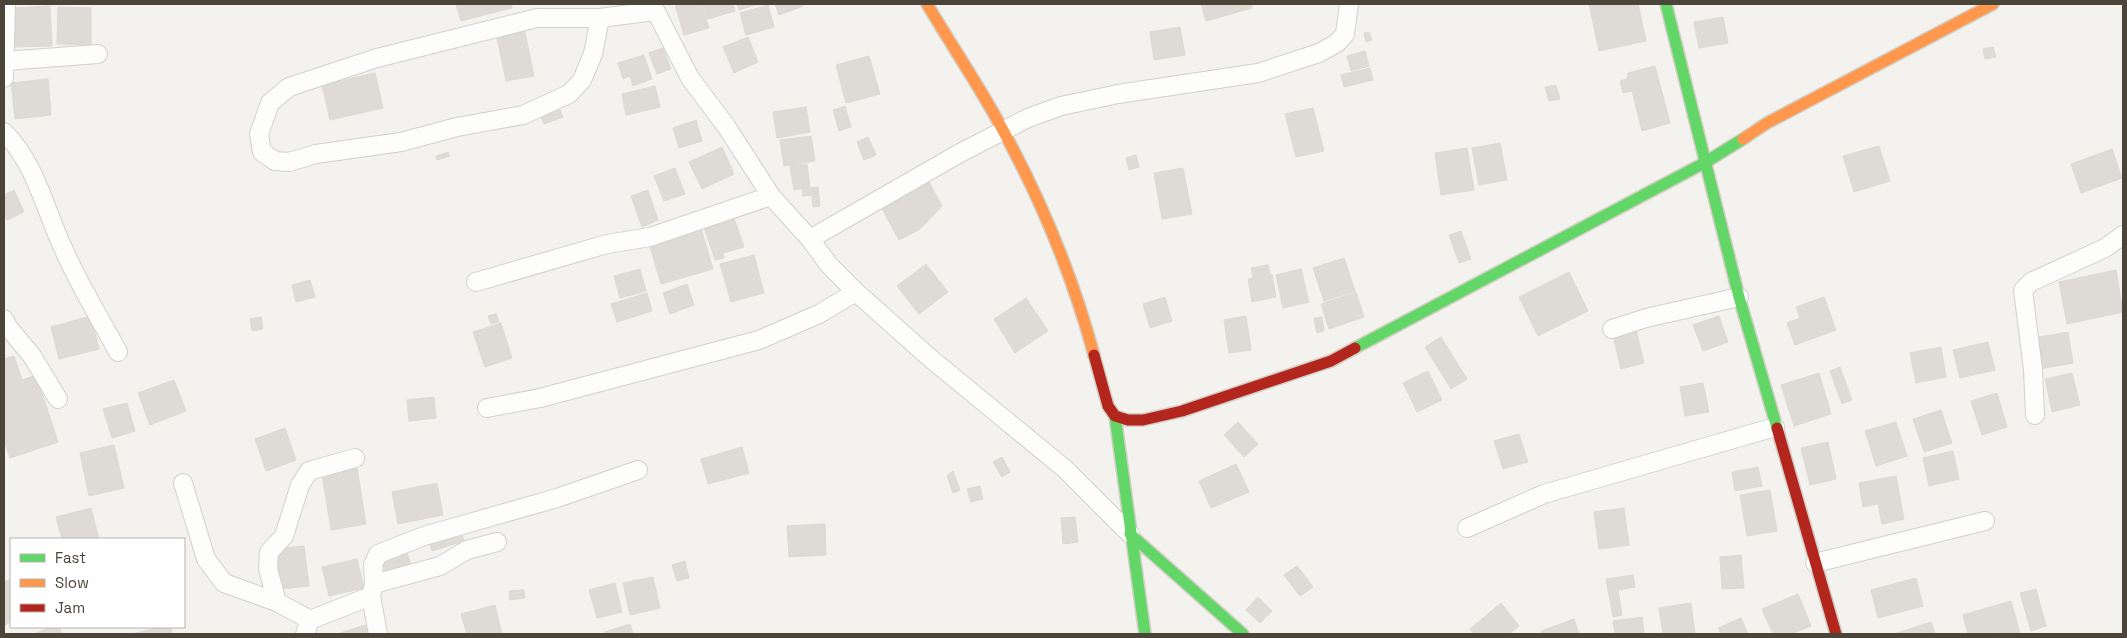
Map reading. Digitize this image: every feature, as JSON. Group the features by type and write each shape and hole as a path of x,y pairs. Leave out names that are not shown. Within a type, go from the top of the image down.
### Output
{"street":[{"path":"6,4 4,69 98,54"},
{"path":"927,4 1003,130 1062,255 1087,325 1108,406 1115,416 1145,634"},
{"path":"810,239 1003,130 1028,118 1061,106 1118,94 1258,72 1319,53 1337,43 1345,34 1349,4"},
{"path":"1666,4 1739,297 1836,634"},
{"path":"1115,416 1128,420 1143,420 1182,411 1331,361 1706,162 1767,123 1993,4"},
{"path":"600,18 593,54 582,80 569,94 523,115 457,127 401,142 316,154 289,162 275,161 262,152 259,134 270,103 289,87 377,58 537,18 600,18 654,8 690,78 726,126 771,196 810,239 829,265 856,292 930,358 1065,469 1130,534 1243,634"},
{"path":"4,132 17,145 29,165 64,251 118,352"},
{"path":"476,282 608,244 650,236 771,196"},
{"path":"2036,415 2023,290 2031,282 2105,248 2123,235"},
{"path":"487,408 540,398 759,340 819,314 856,292"},
{"path":"1612,329 1646,318 1739,297"},
{"path":"4,319 8,327 32,356 58,399"},
{"path":"1467,528 1544,494 1775,427"},
{"path":"277,602 268,569 269,552 284,536 300,485 309,471 355,458"},
{"path":"378,634 373,590 375,558 383,551 424,536 557,498 638,470"},
{"path":"182,482 206,559 224,582 277,602 307,627 373,590 440,566 467,550 497,542"},
{"path":"1815,563 1985,521"}],"building":[{"path":"456,4 511,4 512,8 461,21"},
{"path":"675,4 702,4 709,28 684,35"},
{"path":"703,4 733,4 735,11 708,19"},
{"path":"737,4 758,4 739,10"},
{"path":"775,4 802,4 803,6 779,15"},
{"path":"1201,4 1251,4 1252,8 1206,21"},
{"path":"1589,4 1638,4 1646,41 1599,51"},
{"path":"768,5 774,27 746,35 740,13"},
{"path":"50,6 52,46 14,47 12,8"},
{"path":"58,7 91,8 91,45 57,44"},
{"path":"1723,17 1728,43 1699,48 1694,22"},
{"path":"1180,27 1185,55 1154,60 1150,32"},
{"path":"524,28 534,76 506,81 496,33"},
{"path":"1369,32 1372,40 1366,42 1364,33"},
{"path":"748,37 758,62 734,73 723,47"},
{"path":"1993,47 1996,57 1985,59 1983,49"},
{"path":"663,48 671,69 657,74 649,53"},
{"path":"1365,51 1369,66 1351,71 1347,56"},
{"path":"644,55 652,79 633,86 630,76 623,79 618,63"},
{"path":"869,56 880,94 846,103 836,65"},
{"path":"1655,66 1670,123 1642,131 1632,91 1623,93 1620,81 1627,79 1628,73"},
{"path":"1370,68 1373,80 1344,87 1341,75"},
{"path":"375,73 383,108 330,120 322,85"},
{"path":"48,79 51,115 15,119 11,83"},
{"path":"1556,85 1560,99 1549,101 1545,87"},
{"path":"655,86 660,107 626,115 622,94"},
{"path":"845,106 851,127 839,131 833,110"},
{"path":"806,107 810,132 777,138 773,112"},
{"path":"1313,108 1324,151 1296,157 1285,114"},
{"path":"560,110 563,117 544,124 541,117"},
{"path":"696,120 702,141 679,148 673,128"},
{"path":"811,136 815,161 784,166 780,140"},
{"path":"868,137 876,155 864,160 857,142"},
{"path":"1500,143 1507,180 1479,185 1472,148"},
{"path":"1879,146 1890,181 1854,192 1843,156"},
{"path":"722,147 734,174 702,189 689,162"},
{"path":"1467,148 1474,190 1441,195 1435,153"},
{"path":"2112,149 2122,178 2081,193 2071,164"},
{"path":"448,152 450,156 437,160 436,156"},
{"path":"1136,155 1139,167 1129,170 1126,158"},
{"path":"807,164 810,187 794,190 790,166"},
{"path":"675,168 685,194 664,201 654,176"},
{"path":"1183,168 1192,214 1162,219 1154,173"},
{"path":"928,180 942,206 920,229 899,240 880,205"},
{"path":"818,187 820,206 813,207 812,195 803,196 802,189"},
{"path":"14,190 24,212 7,220 4,213 4,195"},
{"path":"648,190 658,220 642,227 631,196"},
{"path":"733,215 744,247 723,253 724,258 715,260 703,224"},
{"path":"701,228 713,269 661,284 649,243"},
{"path":"1461,231 1471,259 1459,263 1449,235"},
{"path":"754,255 764,293 731,302 720,264"},
{"path":"1344,258 1355,291 1324,301 1313,268"},
{"path":"926,264 948,292 919,314 897,286"},
{"path":"1268,265 1270,274 1253,277 1251,268"},
{"path":"640,269 646,291 620,298 614,276"},
{"path":"1301,269 1309,302 1283,308 1276,275"},
{"path":"2116,270 2123,312 2067,324 2059,282"},
{"path":"1569,272 1588,311 1538,336 1519,297"},
{"path":"1272,274 1276,297 1252,302 1248,279"},
{"path":"310,280 315,297 296,302 292,285"},
{"path":"687,284 694,305 670,314 663,293"},
{"path":"1356,292 1364,317 1329,329 1321,304"},
{"path":"647,293 652,311 617,322 611,304"},
{"path":"1165,297 1172,321 1150,328 1143,304"},
{"path":"1824,297 1836,330 1795,345 1787,323 1800,318 1796,307"},
{"path":"1026,298 1048,331 1015,353 994,319"},
{"path":"496,314 499,322 491,324 488,316"},
{"path":"91,316 99,349 59,359 51,327"},
{"path":"1246,316 1251,350 1229,353 1224,320"},
{"path":"1719,316 1728,342 1703,351 1693,325"},
{"path":"261,317 263,329 252,331 250,319"},
{"path":"1322,317 1324,331 1317,333 1314,318"},
{"path":"501,323 512,358 485,367 473,332"},
{"path":"1636,330 1644,363 1621,369 1613,335"},
{"path":"2068,332 2073,363 2039,369 2033,338"},
{"path":"1441,337 1467,379 1451,389 1425,347"},
{"path":"1988,342 1995,370 1960,378 1953,350"},
{"path":"1941,347 1946,377 1916,383 1910,353"},
{"path":"14,356 22,380 36,375 58,442 10,458 4,439 4,359"},
{"path":"1840,367 1852,400 1842,404 1830,371"},
{"path":"1428,371 1442,400 1417,412 1403,383"},
{"path":"1819,373 1831,414 1794,426 1781,385"},
{"path":"2072,373 2080,405 2052,412 2045,379"},
{"path":"174,380 186,411 150,425 138,393"},
{"path":"1703,383 1709,412 1685,416 1680,387"},
{"path":"1997,393 2007,427 1982,435 1971,401"},
{"path":"434,397 436,418 409,421 407,400"},
{"path":"127,403 135,431 112,438 103,409"},
{"path":"1941,410 1952,443 1924,452 1913,419"},
{"path":"1238,422 1258,444 1244,457 1224,435"},
{"path":"1896,422 1907,456 1876,466 1865,431"},
{"path":"285,428 296,460 266,471 255,439"},
{"path":"1519,434 1528,462 1503,469 1494,441"},
{"path":"1828,442 1836,479 1810,485 1801,448"},
{"path":"114,445 124,488 89,496 80,453"},
{"path":"742,447 749,473 708,484 701,459"},
{"path":"1953,451 1959,479 1929,486 1923,458"},
{"path":"1002,457 1010,472 1002,477 993,462"},
{"path":"1236,464 1249,492 1211,508 1199,481"},
{"path":"1758,467 1762,486 1735,491 1732,472"},
{"path":"357,468 366,524 331,530 322,474"},
{"path":"953,471 960,490 953,493 947,476"},
{"path":"1896,476 1904,519 1882,524 1878,504 1863,507 1859,483"},
{"path":"437,483 443,515 398,524 392,492"},
{"path":"980,486 983,499 971,502 967,489"},
{"path":"1770,490 1777,531 1747,536 1740,495"},
{"path":"91,508 99,538 62,538 56,517"},
{"path":"1624,508 1629,545 1599,549 1594,512"},
{"path":"1075,517 1078,542 1063,544 1061,518"},
{"path":"825,524 826,555 789,557 787,526"},
{"path":"460,528 464,541 432,551 428,538"},
{"path":"304,546 309,586 281,589 275,549"},
{"path":"405,546 411,565 386,574 380,554"},
{"path":"1741,555 1744,588 1722,589 1720,557"},
{"path":"357,559 364,588 329,596 322,567"},
{"path":"685,561 689,578 677,581 672,565"},
{"path":"1297,566 1313,587 1300,596 1284,575"},
{"path":"1633,575 1635,587 1618,590 1622,615 1613,617 1606,579"},
{"path":"653,577 660,608 630,615 623,583"},
{"path":"1916,578 1923,606 1878,618 1871,590"},
{"path":"10,579 10,622 4,625 4,582"},
{"path":"615,583 622,612 597,618 589,590"},
{"path":"2036,589 2046,626 2031,631 2020,593"},
{"path":"524,590 525,598 510,600 509,591"},
{"path":"1798,594 1811,626 1791,634 1773,634 1762,609"},
{"path":"1258,597 1272,611 1260,623 1246,610"},
{"path":"2011,601 2020,633 1968,634 1963,615"},
{"path":"1501,603 1519,626 1509,634 1474,634 1470,629"},
{"path":"1691,603 1695,634 1663,634 1659,608"},
{"path":"495,605 502,634 467,634 461,614"},
{"path":"1642,617 1644,634 1615,634 1613,621"},
{"path":"1741,618 1748,634 1721,634 1718,628"},
{"path":"1574,619 1579,634 1542,634 1541,631"},
{"path":"1931,622 1935,634 1894,634"},
{"path":"630,624 633,634 605,634 605,632"},
{"path":"365,625 368,634 337,634"},
{"path":"49,628 59,628 62,634 34,634"},
{"path":"156,628 171,628 172,634 132,634"}],"traffic: fast":[{"path":"1666,4 1739,297 1777,428"},
{"path":"1355,348 1706,162 1743,139"},
{"path":"1115,416 1145,634"},
{"path":"1130,534 1243,634"}],"traffic: slow":[{"path":"927,4 986,100 1025,172 1064,261 1094,355"},
{"path":"1743,139 1767,123 1993,4"}],"traffic: jam":[{"path":"1094,355 1108,406 1115,416 1128,420 1143,420 1182,411 1331,361 1355,348"},
{"path":"1777,428 1836,634"}]}
